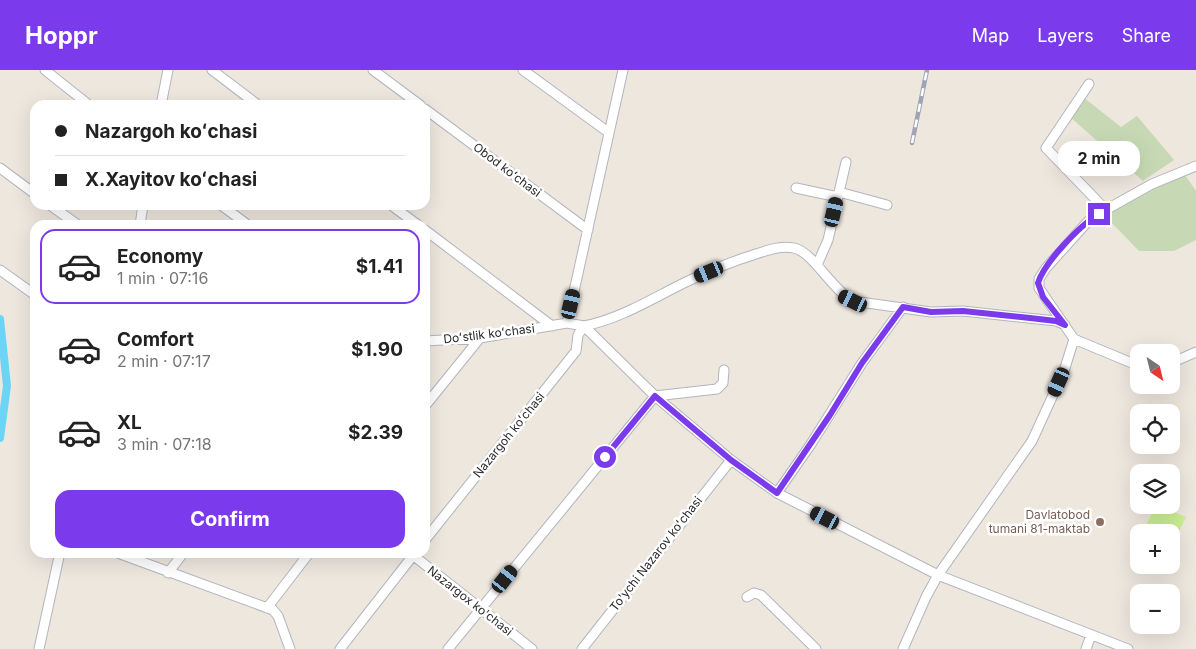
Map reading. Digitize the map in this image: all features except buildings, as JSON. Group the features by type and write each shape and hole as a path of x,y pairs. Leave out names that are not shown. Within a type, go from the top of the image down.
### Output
{"street":[{"path":"45,70 84,100"},
{"path":"162,100 168,70"},
{"path":"212,70 251,100"},
{"path":"373,70 413,100"},
{"path":"523,70 608,132"},
{"path":"623,70 567,323 584,326 604,322 687,281 766,251 796,248 817,265 842,296 853,301 931,312 963,311 1030,318 1056,321 1065,325"},
{"path":"1089,84 1046,148 1106,210"},
{"name":"Obod koʻchasi","path":"430,113 588,230"},
{"path":"817,265 828,240 846,162"},
{"path":"1130,362 1074,339 1038,288 1039,280 1091,218 1152,184 1196,166"},
{"path":"0,168 30,190"},
{"path":"796,188 887,205"},
{"path":"57,210 71,220"},
{"path":"228,210 241,220"},
{"path":"398,210 411,220"},
{"path":"430,234 552,326"},
{"path":"0,270 30,292"},
{"path":"777,493 830,415 862,363 903,307"},
{"name":"Doʻstlik koʻchasi","path":"430,341 480,338 567,323"},
{"path":"584,326 655,396 731,460 777,493 938,575 1128,649"},
{"name":"Nazargoh koʻchasi","path":"430,534 576,352 578,335 584,326"},
{"path":"430,400 480,338"},
{"path":"903,649 938,575 1032,441 1064,372 1074,339"},
{"path":"1180,359 1196,352"},
{"path":"448,649 655,396 718,389 723,384 724,370"},
{"name":"To'ychi Nazarov koʻchasi","path":"582,649 731,460"},
{"path":"39,649 59,558"},
{"path":"130,558 267,608 278,616 290,649"},
{"path":"168,573 179,558"},
{"path":"267,608 305,558"},
{"path":"340,649 409,558"},
{"name":"Nazargox ko'chasi","path":"417,558 532,649"},
{"path":"747,597 754,593 761,595 816,649"},
{"path":"1086,649 1091,635"}],"green space":[{"path":"1083,97 1121,127 1137,116 1174,160 1143,181 1070,117"},
{"path":"1185,175 1196,191 1196,240 1174,251 1139,251 1105,216 1157,184"},
{"path":"1152,514 1178,514 1186,517 1180,529 1180,524 1147,524"}],"waterway":[{"path":"0,319 7,386 0,438"}],"railway":[{"path":"912,143 927,70"}],"place":[{"name":"Davlatobod tumani 81-maktab","path":"1100,522"}],"route":[{"path":"605,457 655,396 731,460 777,493 830,415 862,363 903,307 931,312 951,313 963,311 980,315 1030,318 1056,321 1065,325 1043,297 1038,288 1038,283 1046,268 1071,239 1091,218 1099,214"}]}
